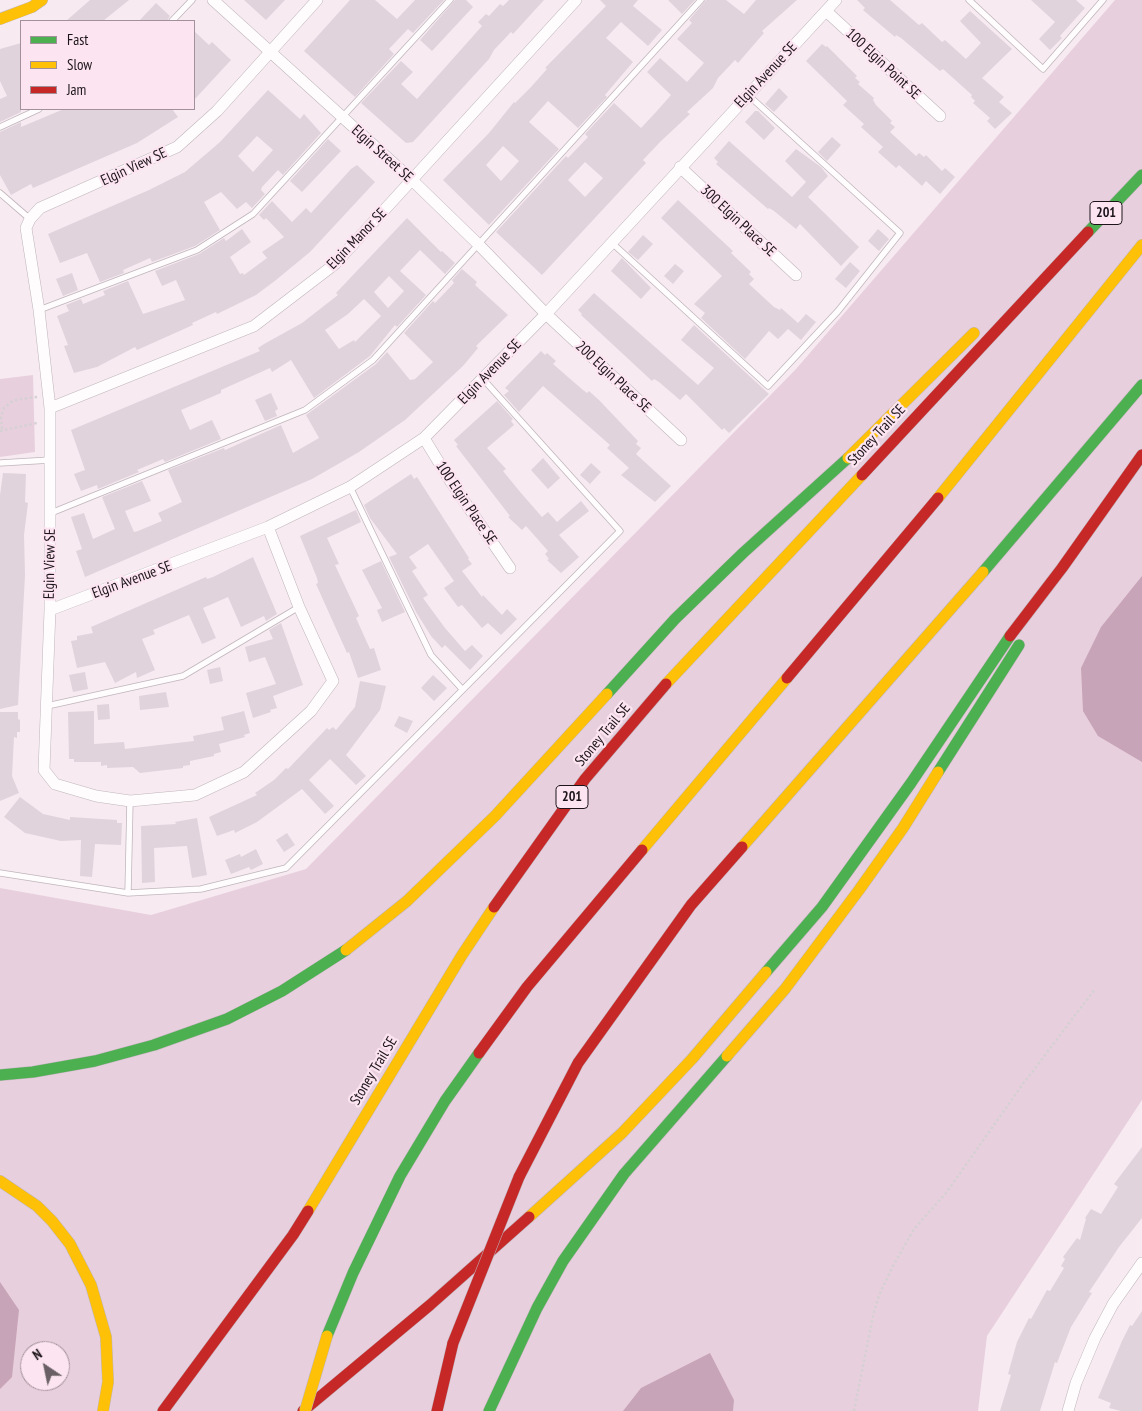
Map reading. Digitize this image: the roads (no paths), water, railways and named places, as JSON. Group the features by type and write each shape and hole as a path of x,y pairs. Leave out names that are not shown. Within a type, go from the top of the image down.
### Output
{"main road":[{"path":"0,19 32,7 42,0"},
{"name":"Stoney Trail SE","path":"163,1411 294,1235 462,955 527,858 585,779 652,699 1142,175"},
{"path":"304,1411 327,1336 353,1273 400,1176 440,1109 495,1029 533,980 959,473 1142,245"},
{"path":"1007,302 1069,252"},
{"path":"0,1074 33,1072 94,1061 154,1045 218,1023 282,991 344,951 407,901 495,816 675,619 743,553 854,452 986,322"},
{"path":"437,1411 453,1344 519,1176 578,1063 636,979 691,906 934,629 1142,385"},
{"path":"304,1411 430,1305 580,1172 648,1106 692,1059 822,907 911,783 1023,618 1062,568 1142,455"},
{"path":"489,1411 537,1308 563,1261 624,1174 785,989 859,890 903,828 1004,672 1062,568"},
{"path":"0,1181 37,1206 52,1221 70,1244 91,1286 106,1337 108,1382 103,1411"}],"street":[{"name":"Elgin Street SE","path":"213,0 412,180 480,245 546,314"},
{"name":"Elgin View SE","path":"268,527 299,607 333,681 311,712 244,772 195,795 130,801 96,796 55,784 44,770 50,610 50,408 39,310 26,228 40,208 177,147 216,111 317,0"},
{"name":"Elgin Manor SE","path":"50,408 254,326 335,264 576,0"},
{"name":"Elgin Avenue SE","path":"50,610 268,527 350,488 424,438 546,314 747,94 836,0"},
{"name":"100 Elgin Point SE","path":"826,11 940,116"},
{"name":"300 Elgin Place SE","path":"680,167 796,275"},
{"name":"200 Elgin Place SE","path":"546,314 681,440"},
{"name":"100 Elgin Place SE","path":"424,438 449,479 510,568"},
{"path":"1068,1411 1079,1375 1099,1330 1113,1304 1142,1263"}],"lane":[{"path":"173,20 192,0"},
{"path":"39,310 197,250 253,214 341,116 450,0"},
{"path":"51,514 305,410 373,360 480,245 701,0"},
{"path":"969,0 1043,69 1103,0"},
{"path":"611,242 768,386 838,311 900,233 747,94"},
{"path":"0,126 37,110"},
{"path":"0,193 30,220"},
{"path":"0,873 128,894 201,889 286,868 620,531 483,379"},
{"path":"0,463 51,460"},
{"path":"350,488 431,654 462,689"},
{"path":"47,706 183,676 299,607"},
{"path":"128,894 130,801"}]}
